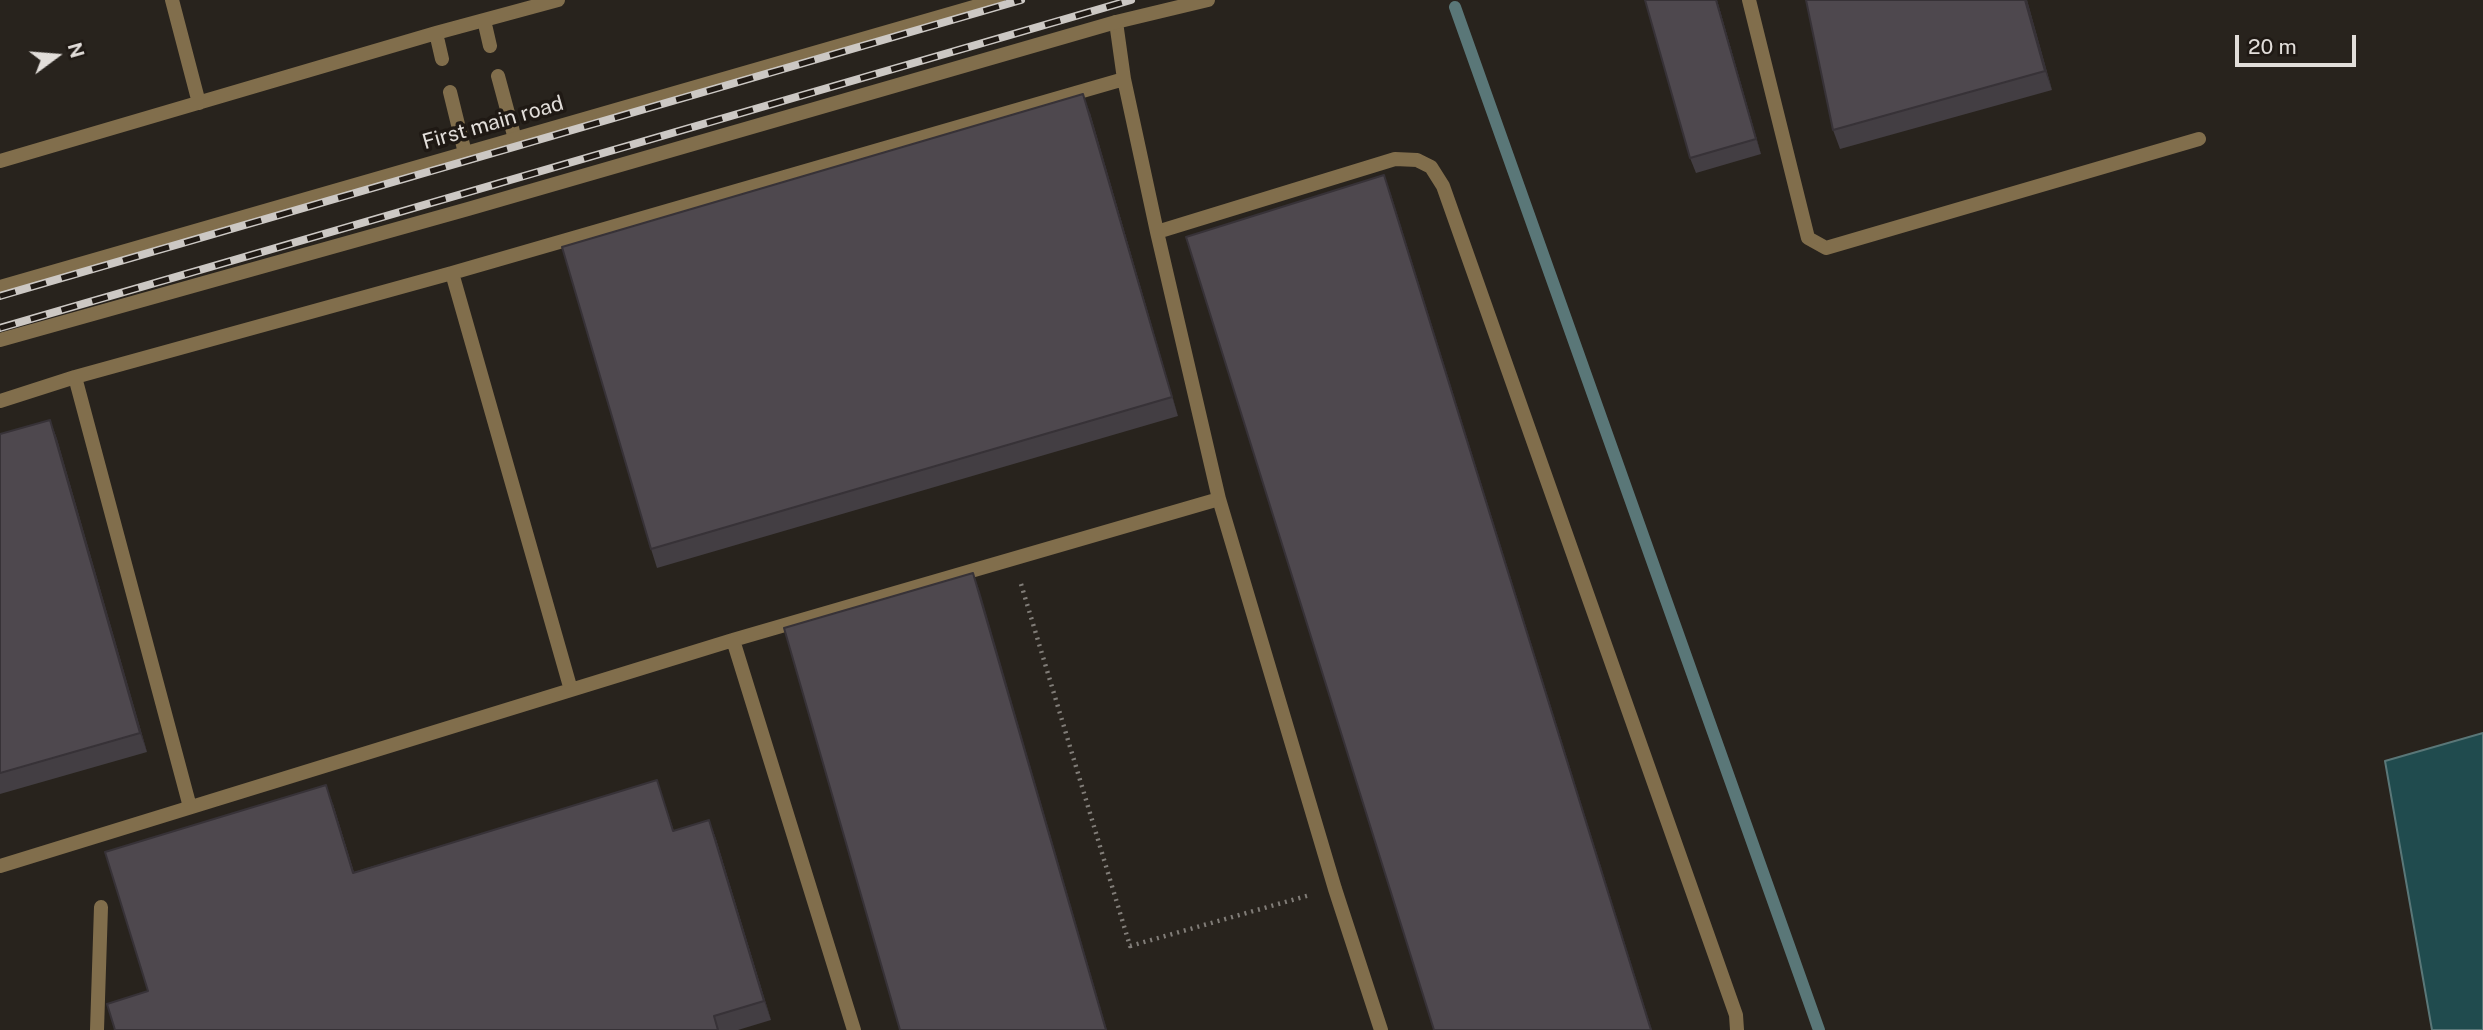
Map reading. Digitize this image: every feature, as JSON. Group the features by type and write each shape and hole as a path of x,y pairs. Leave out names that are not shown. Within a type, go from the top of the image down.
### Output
{"street":[{"path":"172,0 199,103"},
{"path":"0,161 436,33 558,0"},
{"name":"First main road","path":"0,287 998,0"},
{"path":"0,340 468,209 1116,22 1208,0"},
{"path":"1749,0 1808,238 1826,248 2199,139"},
{"path":"484,20 490,46"},
{"path":"1116,22 1124,79 1157,232 1219,499 1335,888 1381,1030"},
{"path":"436,33 442,59"},
{"path":"498,76 515,139"},
{"path":"0,401 75,377 452,273 1124,79"},
{"path":"450,92 464,153"},
{"path":"1157,232 1395,159 1416,160 1431,167 1443,186 1737,1016 1737,1030"},
{"path":"452,273 571,690"},
{"path":"75,377 190,807"},
{"path":"0,866 733,640 1219,499"},
{"path":"733,640 854,1030"},
{"path":"97,1030 101,906"}],"path":[{"path":"1014,559 1130,946 1335,888"}],"water":[{"path":"2483,733 2483,1030 2432,1030 2385,761"}],"building":[{"path":"1645,0 1716,0 1756,139 1690,158"},
{"path":"1806,0 2025,0 2045,71 1833,130"},
{"path":"1083,94 1172,397 651,549 562,247"},
{"path":"1384,175 1651,1030 1434,1030 1186,237"},
{"path":"50,420 140,733 0,773 0,434"},
{"path":"973,573 1106,1030 900,1030 784,628"},
{"path":"657,780 673,831 709,820 764,1001 714,1016 718,1030 115,1030 107,1004 148,991 105,852 326,785 353,873"}],"waterway":[{"path":"1455,7 1819,1030"}],"railway":[{"path":"0,296 1021,0"},
{"path":"0,328 1131,0"}]}
